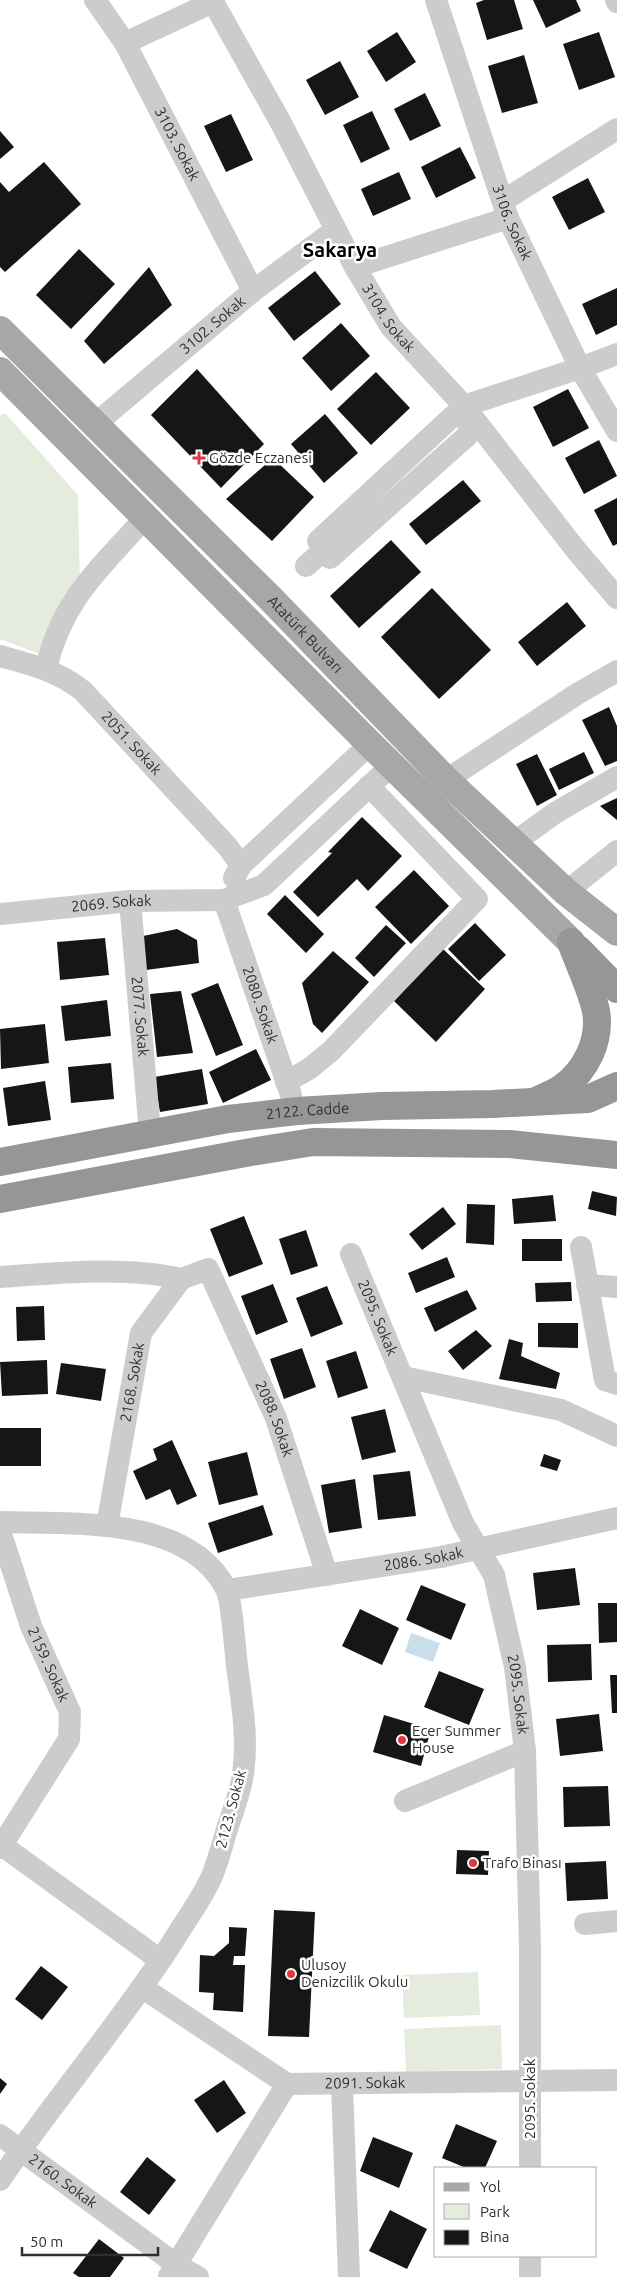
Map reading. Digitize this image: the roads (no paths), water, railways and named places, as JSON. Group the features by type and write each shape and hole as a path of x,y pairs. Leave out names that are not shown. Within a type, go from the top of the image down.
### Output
{"highway":[{"path":"571,942 617,989"},
{"path":"534,1102 562,1089 575,1077 594,1044 598,1026 596,1010 571,942"},
{"name":"2122. Cadde","path":"0,1162 228,1119 297,1111 382,1106 588,1099 617,1086"},
{"path":"0,1199 313,1142 509,1144 617,1140"},
{"path":"509,1144 617,1155"}],"main road":[{"name":"Atatürk Bulvarı","path":"0,330 271,599 446,780 512,844 566,892 617,932"},
{"name":"Atatürk Bulvarı","path":"0,371 144,518 571,942"}],"street":[{"name":"3103. Sokak","path":"95,0 125,43 253,291"},
{"name":"3106. Sokak","path":"436,0 506,209 580,368 617,431"},
{"path":"125,43 213,1"},
{"name":"3104. Sokak","path":"213,1 281,123 355,267 391,327 467,411 576,550 617,598"},
{"path":"355,267 506,209 617,129"},
{"name":"3102. Sokak","path":"94,425 253,291 335,230"},
{"path":"306,566 324,550 330,558 468,434 467,411 617,354"},
{"path":"46,669 56,632 71,603 144,518"},
{"name":"2051. Sokak","path":"0,656 46,669 67,678 83,691 227,846 241,865"},
{"path":"446,780 617,671"},
{"path":"224,900 241,865 370,744"},
{"name":"2069. Sokak","path":"0,914 130,901 224,900 264,885 392,765"},
{"path":"512,844 555,813 617,778"},
{"path":"286,1082 309,1069 331,1051 476,899 369,786"},
{"path":"566,892 617,850"},
{"name":"2080. Sokak","path":"224,900 297,1111"},
{"name":"2077. Sokak","path":"130,901 150,1133"},
{"path":"581,1247 605,1380 617,1384"},
{"name":"2095. Sokak","path":"351,1254 463,1523 494,1575 515,1668 525,1751 530,1951 530,2167"},
{"name":"2088. Sokak","path":"181,1279 208,1269 276,1418 327,1575"},
{"path":"0,1277 64,1273 156,1273 181,1279"},
{"name":"2168. Sokak","path":"107,1526 141,1332 181,1279"},
{"path":"588,1285 617,1287"},
{"path":"403,1377 561,1410 617,1436"},
{"name":"2086. Sokak","path":"227,1590 478,1549 617,1518"},
{"name":"2123. Sokak","path":"0,1522 107,1526 150,1532 179,1544 208,1564 227,1590 242,1704 245,1751 242,1780 212,1877 143,1988 0,2180"},
{"name":"2159. Sokak","path":"0,1531 31,1626 70,1712 68,1739 1,1845"},
{"path":"405,1801 525,1751"},
{"path":"1,1845 160,1960"},
{"path":"585,1924 617,1920"},
{"path":"143,1988 287,2084 184,2274"},
{"name":"2091. Sokak","path":"287,2084 342,2085 617,2080"},
{"path":"342,2085 348,2277"},
{"name":"2160. Sokak","path":"0,2135 184,2274"},
{"path":"530,2257 530,2277"}],"water":[{"path":"411,1633 440,1643 433,1662 405,1652"}],"place":[{"name":"Gözde Eczanesi","path":"199,458"},
{"name":"Ecer Summer House","path":"402,1740"},
{"name":"Trafo Binası","path":"473,1863"},
{"name":"Ulusoy Denizcilik Okulu","path":"291,1974"}],"district":[{"name":"Sakarya","path":"340,250"}]}
